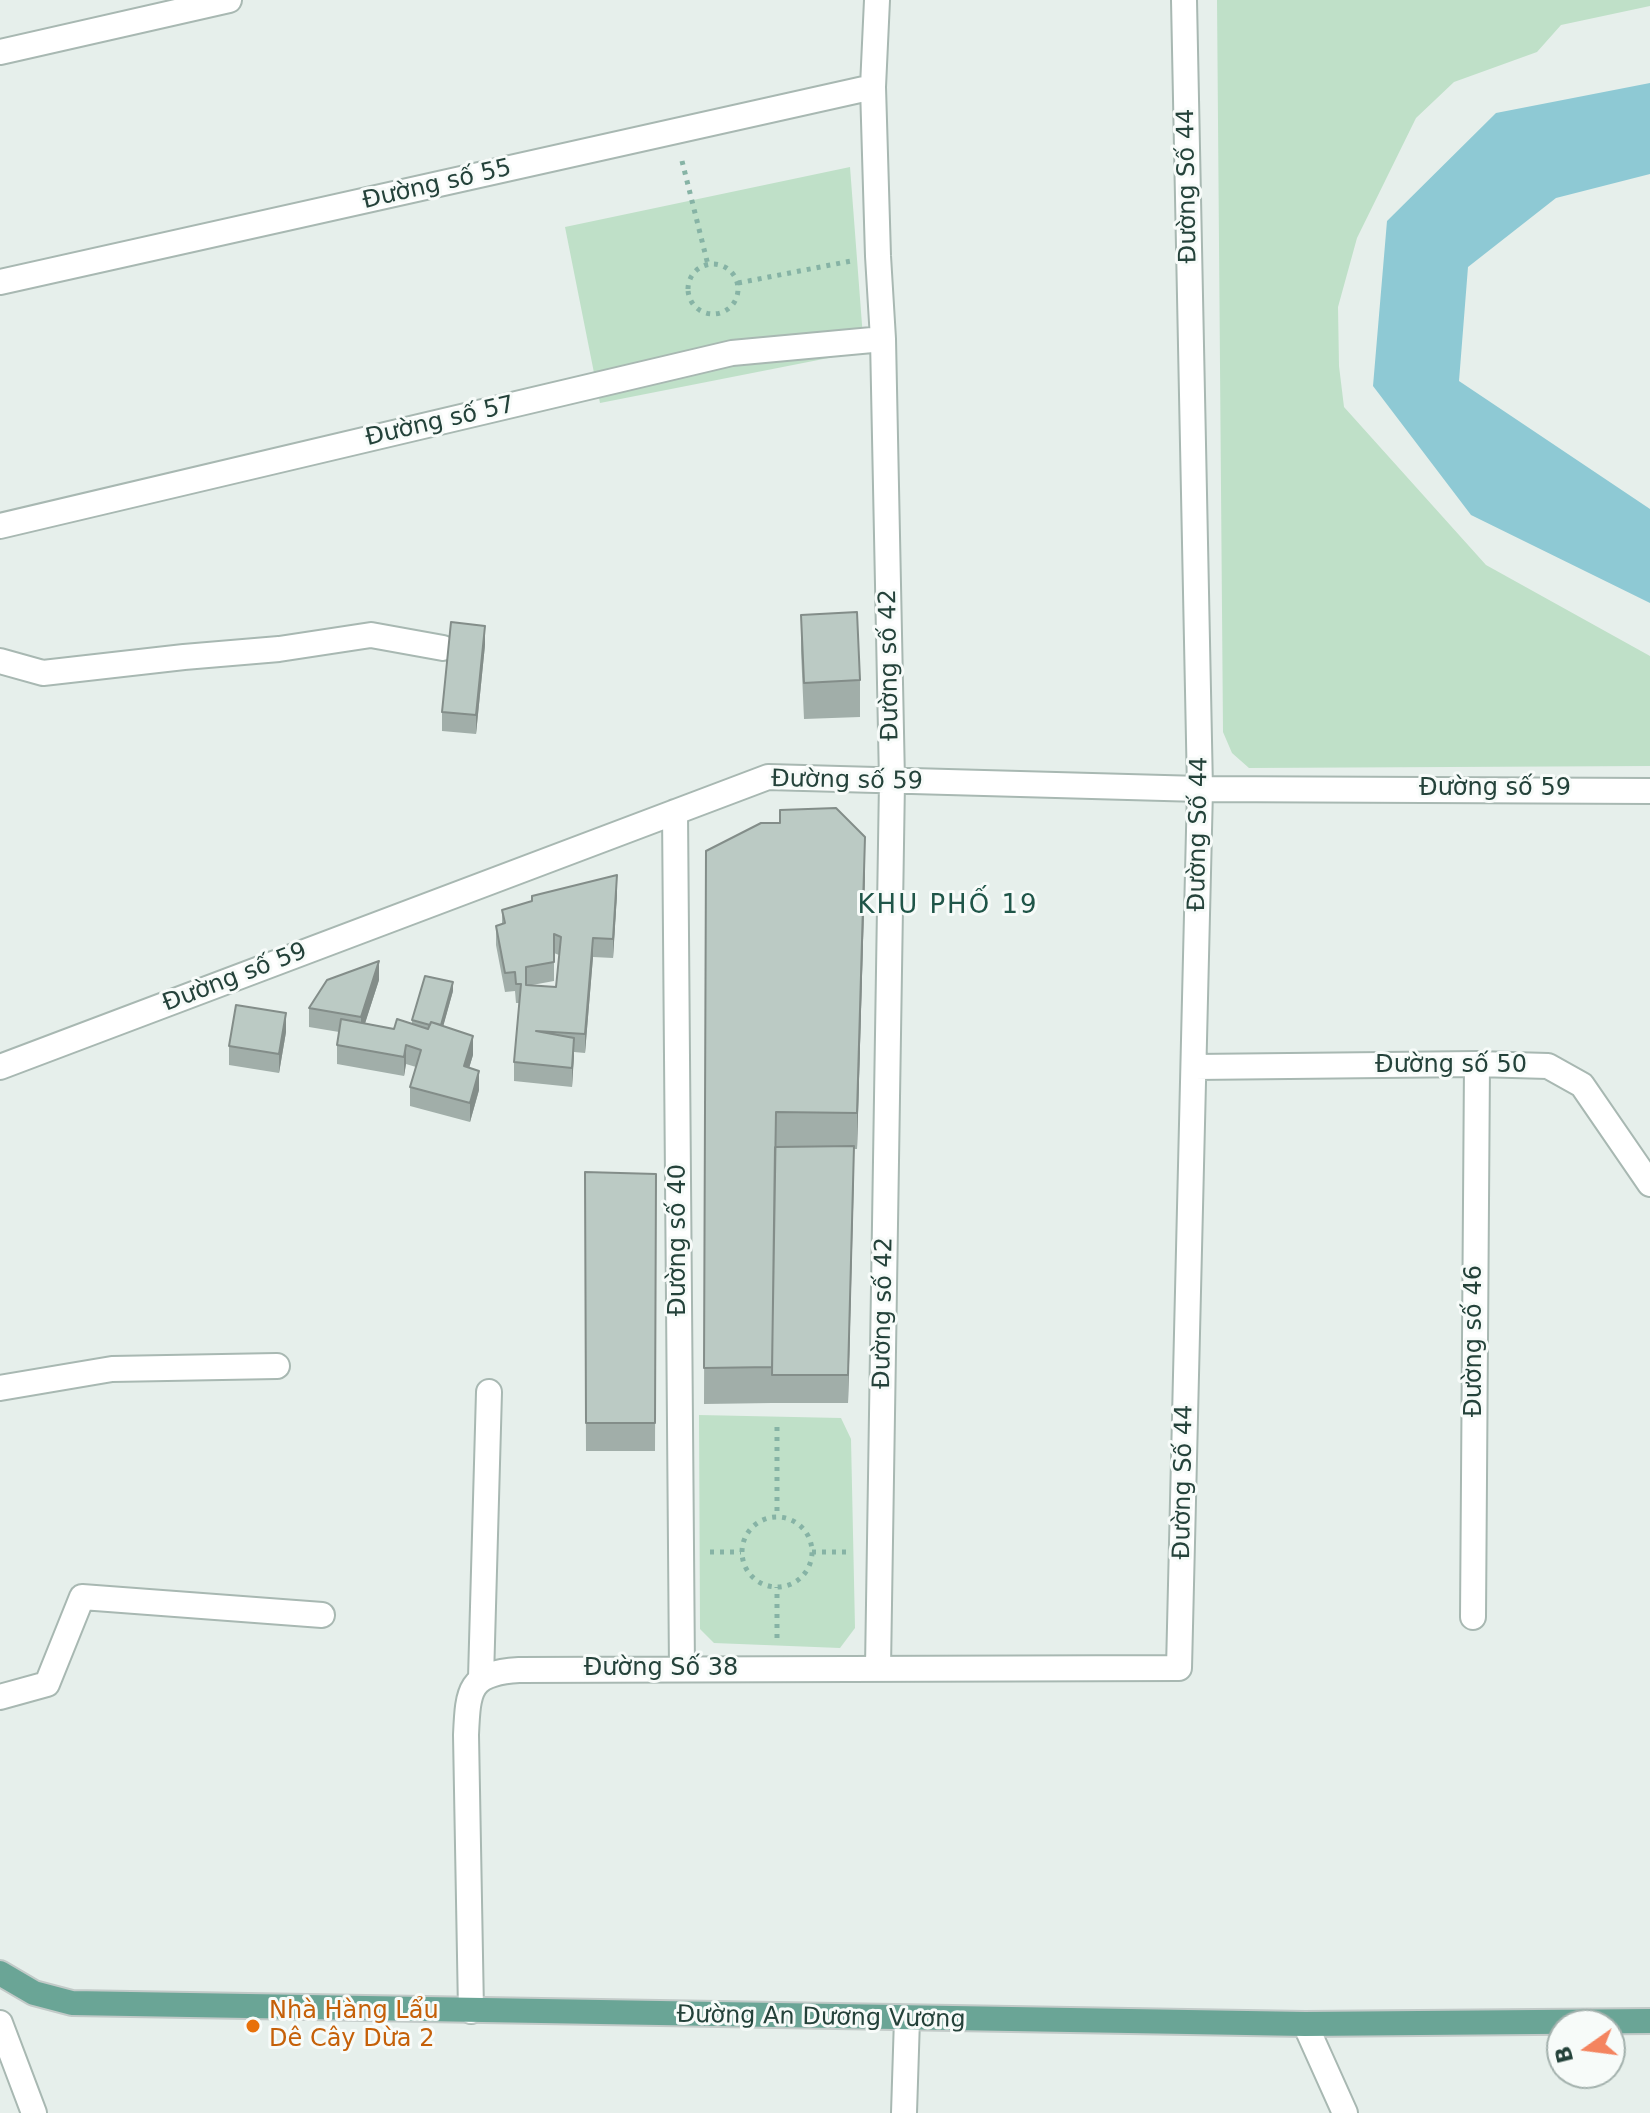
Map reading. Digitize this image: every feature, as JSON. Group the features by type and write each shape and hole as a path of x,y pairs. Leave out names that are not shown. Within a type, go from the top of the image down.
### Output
{"main road":[{"name":"Đường An Dương Vương","path":"0,1973 34,1993 72,2003 1305,2024 1650,2021"}],"street":[{"path":"0,52 229,0"},
{"name":"Đường số 42","path":"877,0 873,87 883,339 892,781 878,1667"},
{"name":"Đường Số 44","path":"1179,1668 1200,789 1184,0"},
{"name":"Đường số 55","path":"0,282 873,87"},
{"name":"Đường số 57","path":"0,526 732,353 883,339"},
{"path":"0,661 43,673 279,649 371,635 443,648"},
{"name":"Đường số 59","path":"0,1067 768,777 1200,789 1650,791"},
{"name":"Đường số 40","path":"675,812 682,1669"},
{"name":"Đường số 46","path":"1473,1617 1477,1064"},
{"name":"Đường số 50","path":"1195,1067 1548,1066 1582,1085 1650,1184"},
{"path":"0,1388 112,1369 277,1366"},
{"path":"471,2011 466,1735 467,1708 475,1684 481,1678 489,1392"},
{"path":"0,1697 47,1684 82,1597 322,1615"},
{"name":"Đường Số 38","path":"481,1678 494,1671 519,1670 1179,1668"},
{"path":"904,2113 907,2019"},
{"path":"0,2023 34,2113"},
{"path":"1305,2024 1345,2113"}],"path":[{"path":"674,132 708,265"},
{"path":"738,283 878,256"},
{"path":"708,265 728,268 738,283 737,299 719,314 702,313 691,302 688,285 696,270 708,265"},
{"path":"777,1427 777,1516"},
{"path":"777,1516 798,1523 811,1541 812,1552 804,1575 794,1583 777,1587 759,1583 749,1574 741,1552 748,1531 756,1523 777,1516"},
{"path":"777,1587 777,1668"}],"green space":[{"path":"1217,0 1650,0 1650,6 1561,25 1537,52 1454,82 1416,118 1357,238 1338,307 1339,366 1344,407 1486,565 1650,656 1650,766 1249,768 1232,753 1223,732"},
{"path":"850,167 864,351 600,403 565,227"},
{"path":"699,1415 841,1418 851,1439 855,1628 840,1648 714,1643 700,1629"}],"water":[{"path":"1650,83 1650,174 1556,198 1468,267 1459,381 1650,509 1650,603 1471,515 1373,386 1387,221 1496,113"}],"building":[{"path":"857,612 860,680 804,683 801,615"},
{"path":"451,622 485,626 476,715 442,712"},
{"path":"836,808 865,837 857,1113 776,1112 772,1367 704,1368 706,851 761,823 780,823 780,810"},
{"path":"617,875 613,939 593,938 585,1034 536,1031 574,1038 572,1068 514,1062 521,984 516,984 515,972 505,973 496,926 505,923 502,910 532,901 532,896","holes":["554,934 561,937 556,987 526,985 526,967 554,962"]},
{"path":"379,961 361,1017 309,1008 327,980"},
{"path":"425,976 453,982 441,1025 412,1020"},
{"path":"236,1005 286,1013 279,1054 229,1046"},
{"path":"341,1019 394,1029 397,1019 428,1029 431,1022 473,1036 464,1066 479,1071 470,1103 410,1087 421,1050 406,1045 404,1057 337,1045"},
{"path":"854,1146 848,1375 772,1375 775,1147"},
{"path":"585,1172 656,1174 655,1423 586,1423"}],"place":[{"name":"Nhà Hàng Lẩu Dê Cây Dừa 2","path":"253,2026"}],"district":[{"name":"KHU PHỐ 19","path":"948,906"}]}
